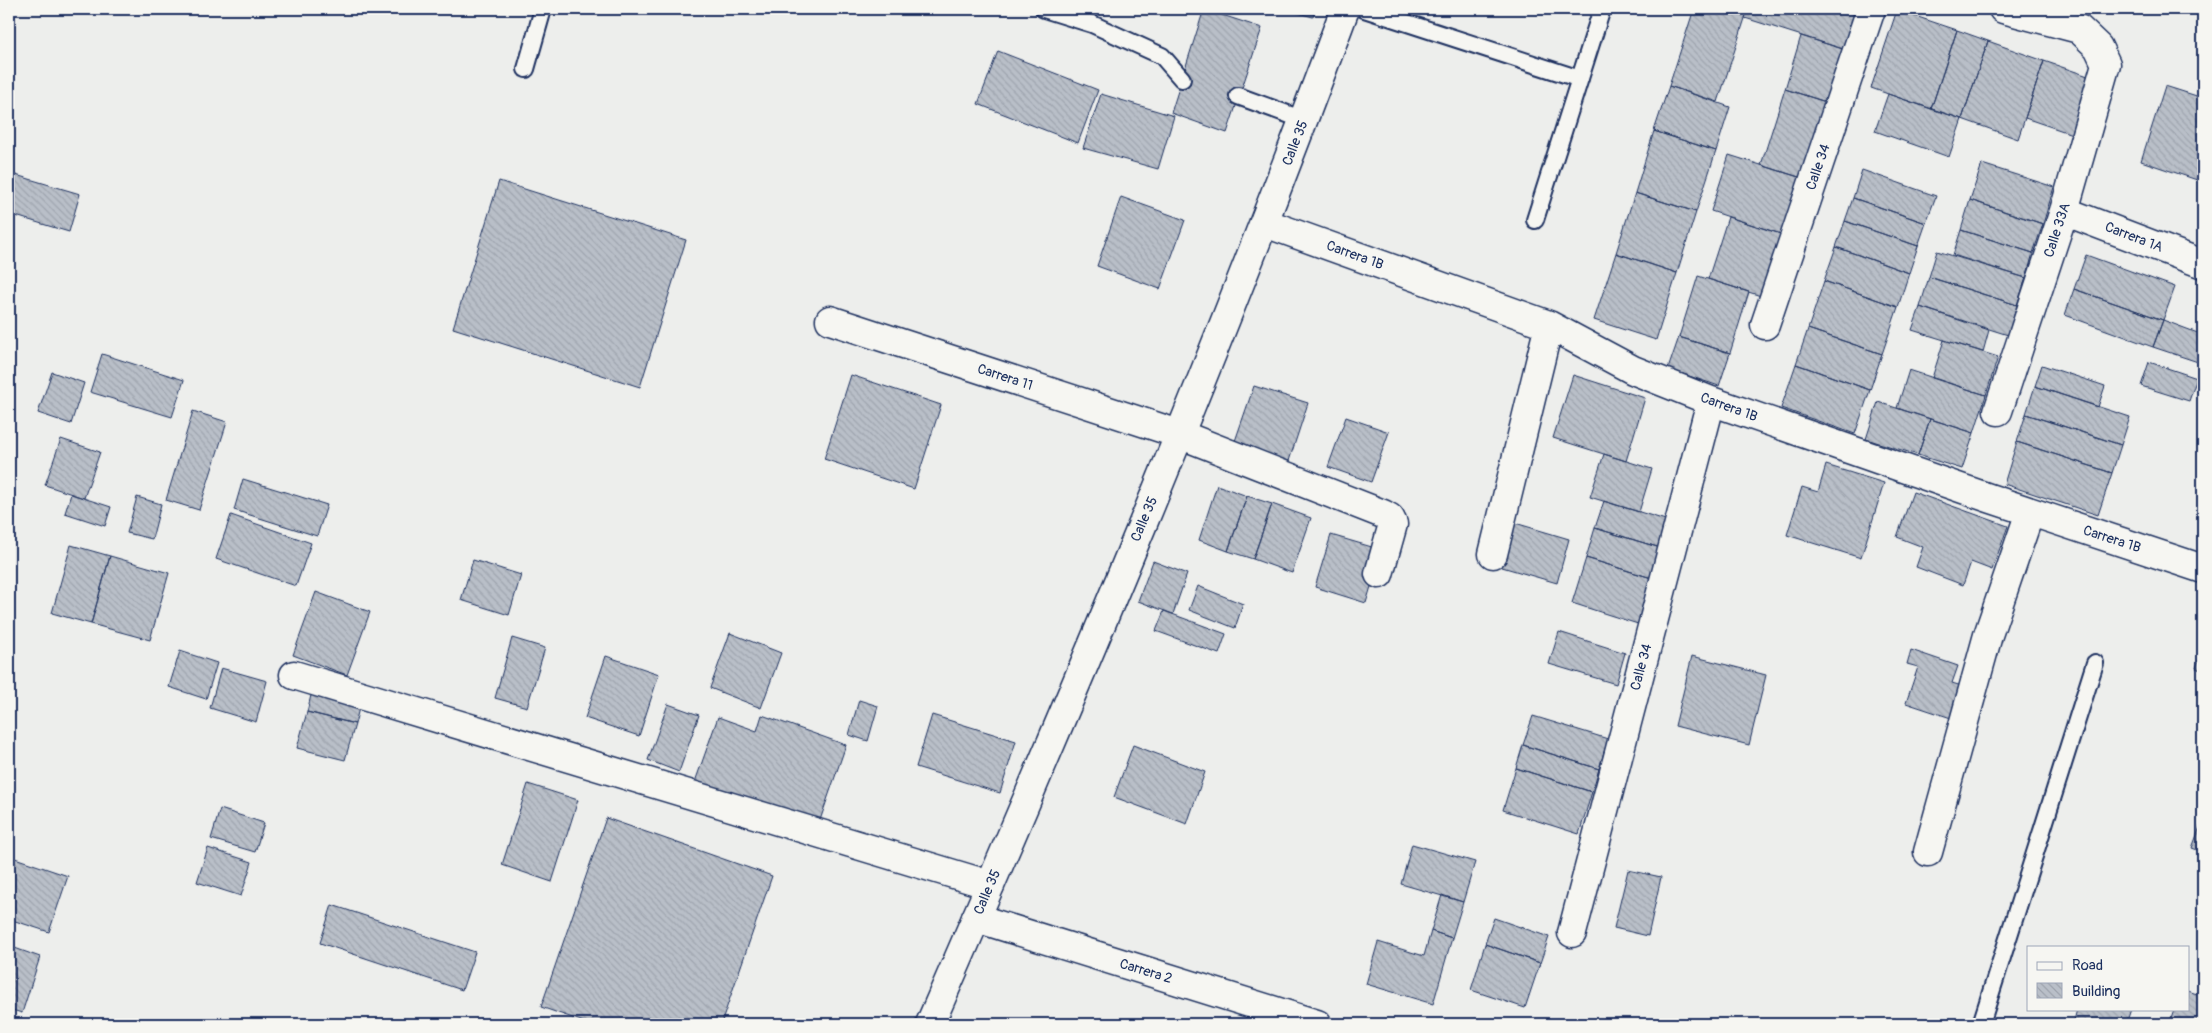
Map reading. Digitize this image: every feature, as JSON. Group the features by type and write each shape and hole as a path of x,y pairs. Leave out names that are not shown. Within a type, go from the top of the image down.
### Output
{"street":[{"name":"Calle 35","path":"930,1024 1179,434 1265,223 1345,9"},
{"name":"Calle 34","path":"1765,325 1871,9"},
{"name":"Calle 33A","path":"1998,411 2064,210 2106,64 2098,47 2079,29 2003,9"},
{"name":"Carrera 1A","path":"2064,210 2203,264"},
{"name":"Carrera 1B","path":"1265,223 1549,325 1633,370 1711,401 2030,512 2203,569"},
{"name":"Carrera 11","path":"830,320 1179,434 1390,518 1393,524 1379,574"},
{"path":"1493,554 1549,325"},
{"name":"Calle 34","path":"1572,933 1711,401"},
{"path":"1928,852 1988,634 2030,512"},
{"path":"294,675 990,885"},
{"name":"Carrera 2","path":"976,918 1317,1024"}],"lane":[{"path":"526,69 543,9"},
{"path":"1044,9 1092,24 1162,56 1182,79"},
{"path":"1364,9 1580,79"},
{"path":"1535,220 1602,9"},
{"path":"1238,96 1304,120"},
{"path":"1981,1024 2095,662"}],"building":[{"path":"1204,9 1262,28 1227,133 1171,113"},
{"path":"1283,9 1316,9 1313,17"},
{"path":"1694,9 1748,9 1718,102 1669,86"},
{"path":"1748,9 1856,9 1843,49 1745,18"},
{"path":"1897,10 1957,30 1931,109 1871,88"},
{"path":"1957,30 1988,41 1962,119 1931,109"},
{"path":"1801,36 1843,49 1826,102 1785,89"},
{"path":"1988,41 2044,61 2018,139 1962,119"},
{"path":"998,51 1098,90 1078,143 978,104"},
{"path":"2044,61 2094,78 2075,135 2025,118"},
{"path":"1669,86 1730,107 1716,151 1654,131"},
{"path":"2165,86 2203,98 2203,182 2141,161"},
{"path":"1785,89 1826,102 1802,178 1761,165"},
{"path":"1101,94 1174,116 1158,169 1083,148"},
{"path":"1888,94 1962,119 1949,157 1875,131"},
{"path":"1654,131 1716,151 1696,212 1635,193"},
{"path":"1729,155 1802,178 1784,235 1711,211"},
{"path":"1982,164 2054,187 2043,224 1970,200"},
{"path":"1862,170 1936,196 1926,223 1853,198"},
{"path":"9,173 80,194 69,232 9,214"},
{"path":"499,181 686,240 640,387 453,328"},
{"path":"1635,193 1696,212 1677,273 1616,253"},
{"path":"1121,197 1185,220 1160,289 1097,266"},
{"path":"1853,198 1926,223 1918,246 1845,221"},
{"path":"1970,200 2043,224 2033,253 1961,230"},
{"path":"1728,217 1784,235 1764,297 1708,279"},
{"path":"1845,221 1918,246 1909,273 1836,247"},
{"path":"1961,230 2033,253 2026,278 1953,255"},
{"path":"1836,247 1909,273 1898,307 1824,281"},
{"path":"1937,251 2026,278 2017,305 1929,277"},
{"path":"1616,253 1677,273 1656,340 1594,320"},
{"path":"2086,255 2175,287 2163,320 2074,289"},
{"path":"1698,276 1749,292 1730,353 1679,337"},
{"path":"1929,277 2017,305 2008,335 1920,307"},
{"path":"1824,281 1898,307 1882,354 1808,329"},
{"path":"2074,289 2163,320 2153,347 2065,315"},
{"path":"1920,307 1989,330 1983,352 1912,330"},
{"path":"2163,320 2203,335 2203,348 2198,362 2153,347"},
{"path":"1808,329 1882,354 1870,390 1796,364"},
{"path":"1679,337 1730,353 1719,386 1668,369"},
{"path":"1944,340 1998,357 1986,395 1932,378"},
{"path":"102,354 184,380 172,417 90,392"},
{"path":"2149,362 2197,378 2189,401 2141,386"},
{"path":"1796,364 1870,390 1855,434 1781,408"},
{"path":"2042,365 2105,386 2098,407 2035,386"},
{"path":"1909,370 1986,395 1974,433 1897,408"},
{"path":"52,372 84,383 71,424 38,413"},
{"path":"851,375 941,405 914,489 824,459"},
{"path":"1573,375 1645,398 1626,461 1553,438"},
{"path":"1254,386 1308,403 1289,461 1234,444"},
{"path":"2035,386 2130,417 2121,445 2026,414"},
{"path":"1878,402 1930,419 1918,455 1866,439"},
{"path":"193,411 227,422 199,510 166,500"},
{"path":"2026,414 2121,445 2112,473 2017,442"},
{"path":"1346,417 1389,432 1371,482 1328,467"},
{"path":"1930,419 1974,433 1962,469 1918,455"},
{"path":"61,439 100,452 84,498 45,485"},
{"path":"2017,442 2112,473 2098,515 2004,484"},
{"path":"1604,454 1652,469 1639,512 1590,497"},
{"path":"1826,465 1884,483 1861,558 1787,535 1802,487 1818,492"},
{"path":"243,479 327,505 317,536 234,510"},
{"path":"1217,485 1247,496 1228,551 1199,540"},
{"path":"1913,492 2008,526 1992,570 1971,562 1963,585 1916,567 1923,547 1897,537"},
{"path":"71,494 111,507 105,526 65,513"},
{"path":"1247,496 1272,504 1253,559 1228,551"},
{"path":"137,497 161,504 152,539 127,533"},
{"path":"1604,501 1672,522 1664,549 1595,528"},
{"path":"1272,504 1311,518 1292,573 1253,559"},
{"path":"231,515 311,543 296,586 216,559"},
{"path":"1515,523 1569,539 1557,583 1502,567"},
{"path":"1595,528 1664,549 1655,579 1586,558"},
{"path":"1331,535 1382,550 1366,603 1315,587"},
{"path":"71,545 110,556 91,624 52,613"},
{"path":"110,556 169,573 150,640 91,624"},
{"path":"1586,558 1655,579 1641,625 1572,603"},
{"path":"473,560 521,575 509,615 461,600"},
{"path":"1153,561 1187,574 1173,614 1138,601"},
{"path":"1198,586 1243,604 1235,628 1189,610"},
{"path":"316,592 370,612 347,675 293,655"},
{"path":"1164,611 1226,634 1219,654 1156,631"},
{"path":"1559,632 1625,653 1616,684 1549,664"},
{"path":"730,633 781,653 761,708 710,688"},
{"path":"512,638 545,648 527,707 495,698"},
{"path":"2203,646 2203,671 2196,668"},
{"path":"1911,650 1958,666 1952,683 1968,688 1957,720 1906,703 1918,667 1907,664"},
{"path":"180,651 217,663 206,699 169,687"},
{"path":"606,656 659,674 639,736 585,718"},
{"path":"1692,656 1766,675 1749,745 1675,726"},
{"path":"221,668 267,681 256,722 210,708"},
{"path":"312,691 360,704 355,724 307,712"},
{"path":"859,700 878,706 868,741 849,735"},
{"path":"668,704 699,715 679,772 648,760"},
{"path":"307,712 355,724 345,760 297,748"},
{"path":"762,715 846,745 818,826 695,782 718,717 757,731"},
{"path":"932,715 1016,741 1000,793 916,767"},
{"path":"1533,716 1608,739 1599,769 1523,745"},
{"path":"1133,745 1205,772 1187,824 1114,797"},
{"path":"1523,745 1599,769 1592,792 1516,768"},
{"path":"1516,768 1592,792 1579,834 1503,810"},
{"path":"528,784 578,800 552,882 502,865"},
{"path":"220,809 264,823 255,852 211,839"},
{"path":"606,818 772,876 721,1024 590,1024 541,1007"},
{"path":"2203,819 2203,852 2192,848"},
{"path":"1412,844 1475,862 1463,902 1401,884"},
{"path":"208,848 252,862 241,896 197,882"},
{"path":"9,856 68,876 49,932 9,919"},
{"path":"1628,870 1661,877 1648,936 1614,928"},
{"path":"1442,895 1463,902 1452,938 1431,931"},
{"path":"332,905 475,952 462,990 320,943"},
{"path":"1494,918 1549,937 1540,963 1485,944"},
{"path":"1431,931 1452,938 1433,1004 1366,984 1378,942 1424,956"},
{"path":"1485,944 1540,963 1525,1008 1471,990"},
{"path":"9,946 40,957 22,1013 9,1009"},
{"path":"2190,992 2203,996 2203,1024 2169,1024 2174,1010 2190,1010"},
{"path":"2077,1010 2131,1010 2126,1024 2084,1024 2074,1021"}]}
